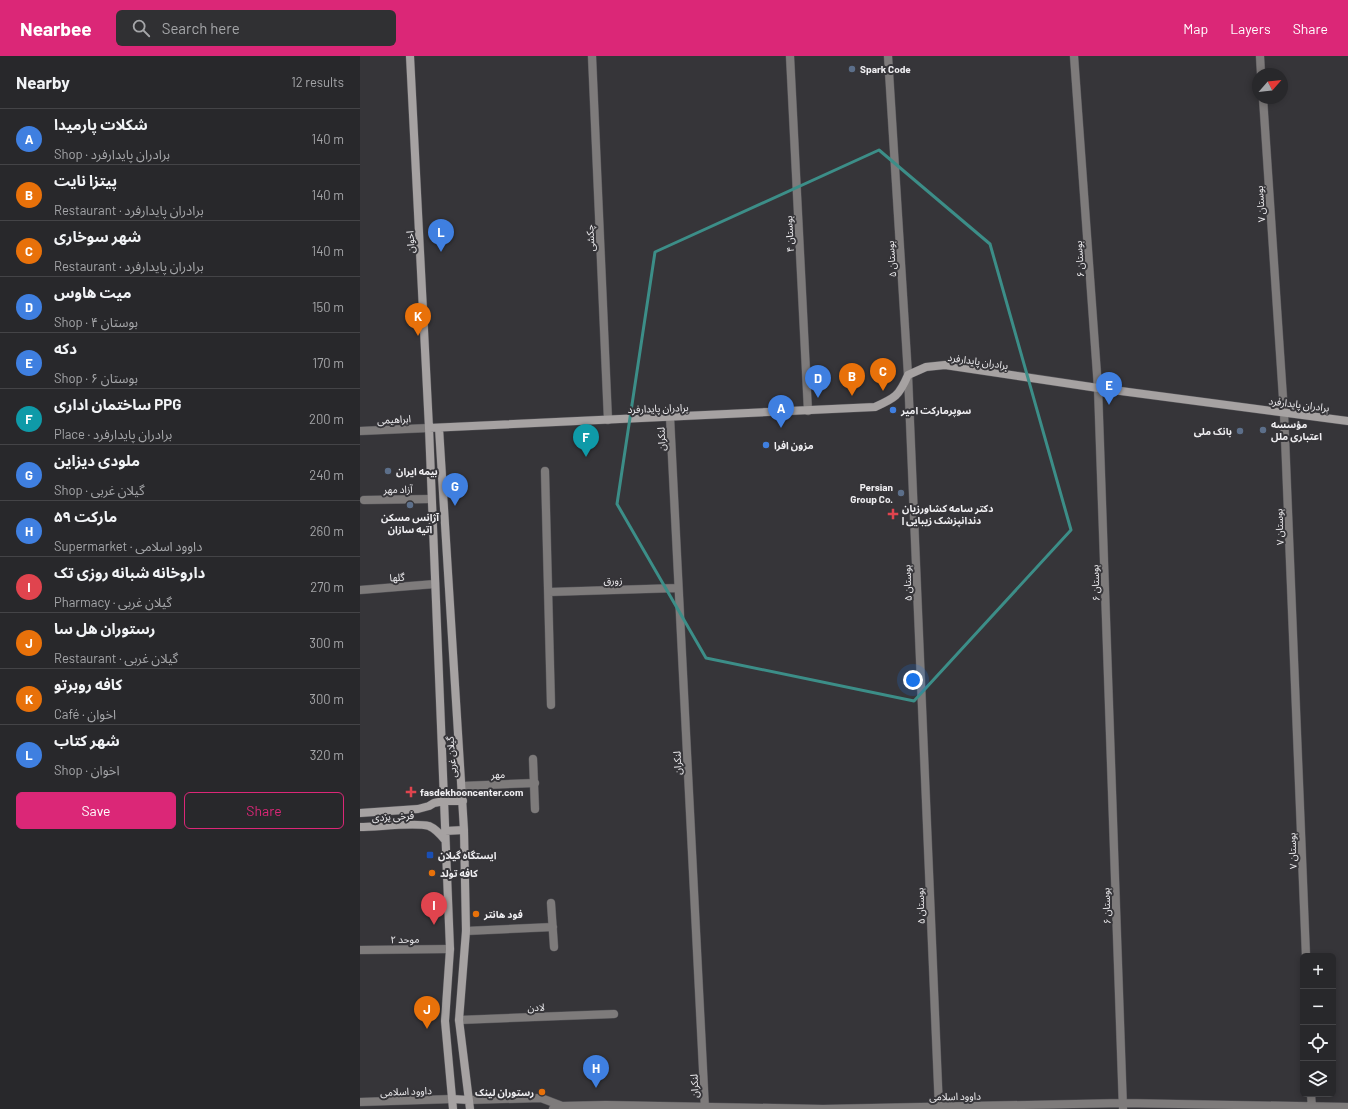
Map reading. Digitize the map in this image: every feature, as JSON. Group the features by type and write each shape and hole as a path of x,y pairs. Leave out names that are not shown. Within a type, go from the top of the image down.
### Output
{"main road":[{"name":"اخوان","path":"410,56 429,428"},
{"name":"برادران پایدارفرد","path":"429,428 875,407 891,400 901,391 908,375 926,367 945,365 1098,388 1348,421"},
{"name":"گیلان غربی","path":"429,428 450,949 445,1021 454,1109"},
{"name":"گیلان غربی","path":"439,428 463,800 466,931 459,1020 470,1109"},
{"name":"فرخی یزدی","path":"360,813 418,809 444,801 463,800"},
{"name":"فرخی یزدی","path":"360,828 420,824 430,827 438,832 445,840"},
{"path":"445,831 464,830"},
{"path":"453,1099 468,1100"}],"street":[{"name":"چکشی","path":"592,56 608,420"},
{"name":"بوستان ۴","path":"790,56 808,411"},
{"name":"بوستان ۵","path":"888,56 908,375 939,1108"},
{"name":"بوستان ۶","path":"1074,56 1098,388 1123,1106"},
{"path":"1260,56 1261,68"},
{"name":"بوستان ۷","path":"1262,104 1284,412 1306,953"},
{"name":"لنکران","path":"670,417 705,1108"},
{"name":"ابراهیمی","path":"360,431 429,428"},
{"path":"545,471 551,705"},
{"name":"آزاد مهر","path":"364,500 431,499"},
{"name":"گلها","path":"360,590 435,584"},
{"name":"زورق","path":"549,592 678,588"},
{"path":"533,759 535,809"},
{"name":"مهر","path":"462,786 535,783"},
{"path":"551,903 554,947"},
{"path":"466,931 553,927"},
{"name":"موحد ۲","path":"360,950 450,949"},
{"name":"لادن","path":"459,1020 614,1014"},
{"path":"1311,1097 1312,1108"},
{"name":"داوود اسلامی","path":"468,1100 541,1098 562,1106 823,1109 1123,1106 1348,1107"},
{"name":"داوود اسلامی","path":"360,1102 453,1099"},
{"name":"داوود اسلامی","path":"554,1109 562,1106"}],"highlighted area":[{"path":"879,150 990,244 1071,530 914,701 706,658 617,504 655,252"}],"place":[{"name":"Spark Code","path":"852,69"},
{"name":"شهر کتاب","path":"441,252"},
{"name":"کافه روبرتو","path":"418,336"},
{"name":"شهر سوخاری","path":"883,391"},
{"name":"پیتزا نایت","path":"852,396"},
{"name":"میت هاوس","path":"818,398"},
{"name":"دکه","path":"1109,405"},
{"name":"سوپرمارکت امیر","path":"893,410"},
{"name":"شکلات پارمیدا","path":"781,428"},
{"name":"مؤسسه اعتباری ملل","path":"1263,430"},
{"name":"بانک ملی","path":"1240,431"},
{"name":"مزون افرا","path":"766,445"},
{"name":"ساختمان اداری PPG","path":"586,457"},
{"name":"بیمه ایران","path":"388,471"},
{"name":"Persian Group Co.","path":"901,493"},
{"name":"آژانس مسکن اتیه سازان","path":"410,505"},
{"name":"ملودی دیزاین","path":"455,506"},
{"name":"دکتر سامه کشاورزیان | دندانپزشک زیبایی","path":"893,514"},
{"name":"fasdekhooncenter.com","path":"411,792"},
{"name":"ایستگاه گیلان","path":"430,855"},
{"name":"کافه تولد","path":"432,873"},
{"name":"فود هانتر","path":"476,914"},
{"name":"داروخانه شبانه روزی تک","path":"434,925"},
{"name":"رستوران هل سا","path":"427,1029"},
{"name":"مارکت ۵۹","path":"596,1088"},
{"name":"رستوران لینک","path":"542,1092"}]}
